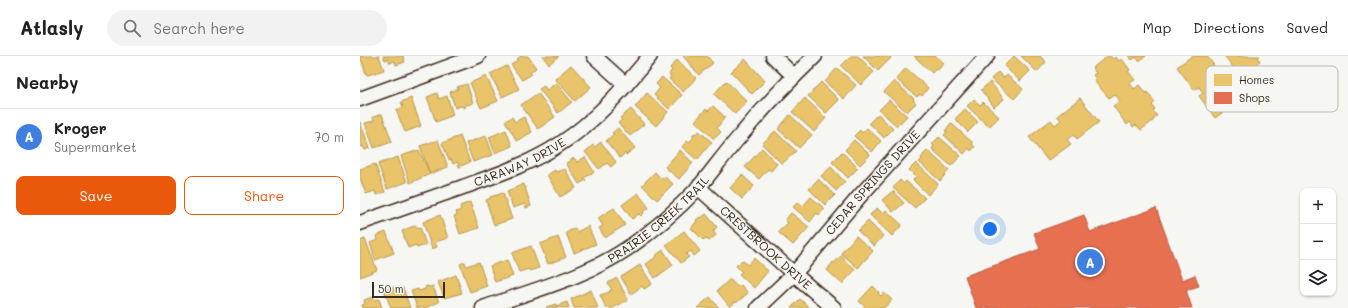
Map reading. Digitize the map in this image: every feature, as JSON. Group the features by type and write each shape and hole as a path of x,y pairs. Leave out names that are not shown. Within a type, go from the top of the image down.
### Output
{"street":[{"path":"360,99 478,56"},
{"path":"594,56 626,85"},
{"name":"CARAWAY DRIVE","path":"360,223 507,171 536,158 560,144 603,110 650,56"},
{"path":"773,56 794,76"},
{"name":"PRAIRIE CREEK TRAIL","path":"483,308 601,264 655,229 698,187 782,88 816,56"},
{"name":"CEDAR SPRINGS DRIVE","path":"758,308 794,274 859,197 987,56"},
{"name":"CRESTBROOK DRIVE","path":"698,187 834,308"}],"building: Homes":[{"path":"360,56 379,56 384,70 368,75 366,74"},
{"path":"383,56 403,56 405,62 396,65 395,61 390,63 388,59 385,60"},
{"path":"521,56 528,56 536,68 530,72 532,74 522,80 511,65"},
{"path":"542,56 559,56 549,64"},
{"path":"683,56 707,56 713,63 699,75"},
{"path":"851,56 858,56 874,72 861,85 841,66"},
{"path":"863,56 889,56 891,58 878,71"},
{"path":"914,56 936,56 944,63 938,70 936,69 932,73"},
{"path":"1014,56 1030,71 1020,81 1004,66"},
{"path":"1021,56 1040,56 1046,62 1037,72"},
{"path":"1108,56 1113,59 1116,57 1119,61 1122,59 1130,70 1128,71 1135,80 1130,83 1134,89 1139,85 1155,102 1152,105 1155,109 1153,111 1157,116 1141,130 1136,125 1133,127 1130,122 1127,125 1113,106 1120,101 1115,94 1109,98 1094,81 1096,79 1093,75 1096,73 1092,68"},
{"path":"1128,56 1146,56 1139,61 1136,57 1132,60"},
{"path":"1192,56 1207,56 1214,66 1206,66 1206,106 1199,96 1203,93 1199,87 1194,90 1177,67"},
{"path":"1260,56 1258,58 1260,61 1254,66 1232,66 1225,57"},
{"path":"745,59 765,81 752,94 731,72"},
{"path":"677,60 696,78 683,92 669,79 671,77 669,74 672,70 670,68"},
{"path":"571,65 591,87 575,101 555,79"},
{"path":"507,66 519,89 502,97 490,74"},
{"path":"837,68 856,85 844,99 825,82"},
{"path":"906,68 928,88 922,96 920,94 917,97 896,79"},
{"path":"998,72 1004,78 1007,75 1023,89 1014,99 991,79"},
{"path":"486,76 498,101 481,108 470,83"},
{"path":"662,77 682,95 669,109 654,95 660,88 656,84"},
{"path":"726,81 747,101 735,114 714,94"},
{"path":"894,81 914,99 913,100 916,103 907,112 884,92"},
{"path":"821,82 839,100 826,113 808,96"},
{"path":"990,82 1004,99 994,107 981,90"},
{"path":"556,83 572,102 558,113 539,89 544,86 547,90"},
{"path":"467,84 473,103 466,104 465,108 461,106 455,108 450,92 458,89 457,87"},
{"path":"437,93 439,99 447,96 453,115 436,122 427,97"},
{"path":"538,93 555,117 538,129 521,105"},
{"path":"647,93 668,112 656,126 635,107"},
{"path":"411,98 421,126 405,132 396,110 403,107 401,102"},
{"path":"805,98 826,118 814,132 792,112"},
{"path":"1080,98 1099,122 1077,139 1074,135 1067,140 1071,144 1048,161 1029,137 1051,120 1055,125 1061,120 1057,116"},
{"path":"974,99 980,105 983,102 999,117 989,127 967,106"},
{"path":"889,100 907,116 897,126 879,110"},
{"path":"713,106 725,117 717,128 721,132 714,139 695,121 706,109 708,111"},
{"path":"631,109 644,124 630,136 618,123 622,120 620,118"},
{"path":"965,109 978,122 968,132 955,119"},
{"path":"1211,112 1223,112 1215,118"},
{"path":"382,114 392,142 374,148 365,123 374,121 373,117"},
{"path":"878,114 893,129 884,138 869,123"},
{"path":"790,115 812,135 799,148 778,129"},
{"path":"512,117 515,122 524,117 532,132 517,141 505,121"},
{"path":"360,122 370,148 365,150 363,146 360,147"},
{"path":"951,123 973,143 972,144 975,147 971,151 969,148 964,154 944,135"},
{"path":"618,128 635,148 626,155 625,153 620,158 606,141"},
{"path":"867,128 881,141 872,152 854,136 860,130 862,133"},
{"path":"506,130 512,146 495,153 489,137"},
{"path":"699,131 712,142 697,160 682,147 687,141 689,142 693,138 693,134"},
{"path":"775,131 796,151 782,164 762,144"},
{"path":"460,136 470,162 459,167 458,162 453,164 451,159 449,160 442,143"},
{"path":"486,136 493,155 473,162 466,143"},
{"path":"939,137 961,156 951,166 932,149 934,146 932,144"},
{"path":"438,140 448,167 430,174 420,146"},
{"path":"854,140 870,155 860,165 845,150"},
{"path":"601,142 616,162 611,167 607,163 599,169 585,152 593,145 595,147"},
{"path":"762,148 777,164 771,171 768,169 759,179 745,167"},
{"path":"419,150 430,174 410,183 401,156"},
{"path":"680,150 693,163 679,179 665,167"},
{"path":"927,150 949,170 940,181 919,162"},
{"path":"842,152 858,168 848,178 832,162"},
{"path":"398,157 407,182 387,189 378,164"},
{"path":"585,157 594,172 584,178 586,180 579,184 566,163 574,158 577,162"},
{"path":"916,163 938,184 928,195 913,180 916,177 909,170"},
{"path":"375,164 385,192 376,195 375,191 366,194 360,178 360,169"},
{"path":"831,167 845,182 836,191 821,176"},
{"path":"565,169 576,188 560,197 547,175 555,170 556,172"},
{"path":"655,172 661,179 665,177 673,184 657,200 642,185"},
{"path":"742,175 754,186 742,199 730,188"},
{"path":"818,179 835,195 825,205 809,189"},
{"path":"900,180 904,184 906,181 925,198 915,208 893,188"},
{"path":"524,184 531,206 526,208 525,204 513,208 507,191"},
{"path":"893,191 904,203 893,212 882,200"},
{"path":"503,193 512,219 494,225 486,200 491,198 490,197"},
{"path":"638,193 649,208 643,212 644,213 641,216 639,214 632,219 622,205"},
{"path":"811,197 825,209 819,215 817,213 810,222 793,207 798,202 803,206"},
{"path":"470,202 479,228 460,234 454,216 457,215 456,212 461,210 460,206"},
{"path":"614,208 625,225 605,238 599,228 603,226 598,218"},
{"path":"877,208 883,214 886,210 902,225 892,236 870,215"},
{"path":"791,213 809,227 793,245 778,232 788,223 785,220"},
{"path":"706,214 717,227 713,231 716,235 709,241 706,238 703,240 691,228 697,221 696,220"},
{"path":"440,215 448,238 435,242 437,247 432,249 423,222"},
{"path":"868,221 883,236 874,246 858,231"},
{"path":"416,225 416,228 420,227 426,245 417,248 416,245 408,248 402,231"},
{"path":"588,226 596,244 574,253 566,233 575,228 577,232"},
{"path":"684,231 700,251 694,256 691,251 686,254 689,257 681,263 666,245"},
{"path":"386,232 394,253 375,260 370,243 378,240 376,236"},
{"path":"856,236 873,251 858,268 841,253"},
{"path":"558,237 566,257 548,264 540,244"},
{"path":"365,239 377,270 360,277 360,241"},
{"path":"531,246 539,268 519,272 512,253"},
{"path":"663,250 673,265 655,278 646,264"},
{"path":"841,256 855,270 842,284 827,270 833,262 834,263"},
{"path":"754,258 768,271 754,288 739,274 742,272 736,266 742,260 748,265"},
{"path":"507,260 513,276 495,282 490,266"},
{"path":"465,262 466,266 479,262 487,286 470,292 460,264"},
{"path":"640,265 652,284 644,289 642,286 631,294 621,277"},
{"path":"456,275 462,293 444,298 438,282"},
{"path":"617,278 628,300 613,308 606,308 600,295 612,290 608,283"},
{"path":"730,279 736,286 737,285 739,287 741,285 748,293 730,307 717,291"},
{"path":"426,286 433,286 439,302 425,308 417,308 411,291 425,289"},
{"path":"873,286 881,296 884,293 892,300 884,308 866,308 859,301"},
{"path":"393,287 394,291 403,288 410,308 391,308 384,290"},
{"path":"591,290 598,308 574,308 571,299"},
{"path":"373,297 374,300 379,299 382,308 363,308 362,305 365,304 364,300"},
{"path":"710,297 719,308 697,308"},
{"path":"800,299 810,308 791,308"},
{"path":"567,302 569,308 546,307 556,304 556,306"}],"building: Shops":[{"path":"1156,208 1182,280 1195,275 1199,286 1186,290 1192,308 976,308 965,276 1040,249 1034,233 1084,215 1090,232"}],"place":[{"name":"Kroger","path":"1090,262"}]}
